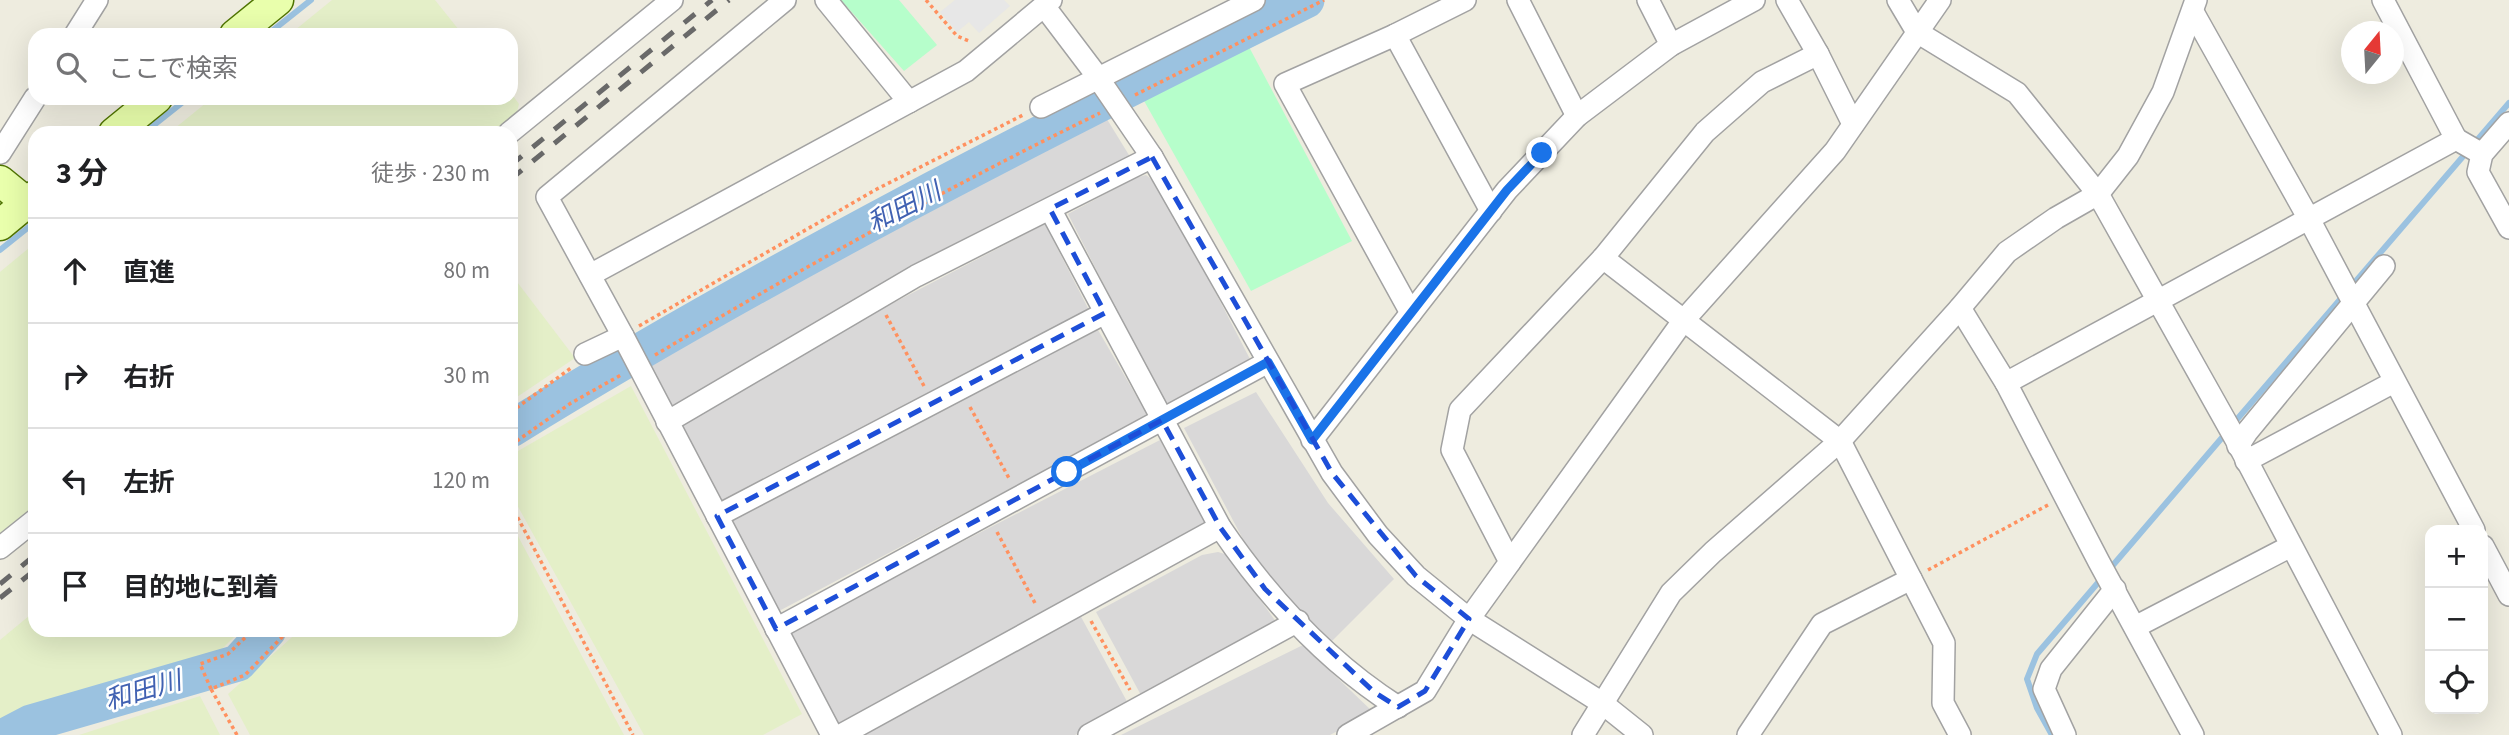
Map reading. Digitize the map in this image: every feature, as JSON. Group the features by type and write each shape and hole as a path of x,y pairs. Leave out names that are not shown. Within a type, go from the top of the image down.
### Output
{"street":[{"path":"79,28 97,0"},
{"path":"518,126 672,0"},
{"path":"785,0 547,197 832,735"},
{"path":"826,0 909,102"},
{"path":"1041,107 1254,0"},
{"path":"1411,313 1285,84 1395,35 1465,0"},
{"path":"1518,0 1577,116"},
{"path":"1648,0 1671,45"},
{"path":"1312,440 1507,190 1577,116 1671,45 1754,0"},
{"path":"1787,0 1853,124"},
{"path":"1898,0 1917,32 2017,93 2098,194 2240,448 2391,735"},
{"path":"1354,734 1425,691 1469,619 1683,321 1835,152 1940,0"},
{"path":"2383,0 2459,141 2482,155"},
{"path":"243,28 274,1"},
{"path":"590,275 966,71 1048,3 1152,157 1312,440 1332,473 1378,535 1416,576 1469,619 1602,704 1642,735"},
{"path":"1583,735 1671,593 1713,552 1840,441 1960,309 2007,252 2056,218 2098,194 2128,156 2163,92 2195,6"},
{"path":"2195,6 2471,525"},
{"path":"1395,35 1490,211"},
{"path":"1510,562 1452,450 1460,410 1603,258 1705,132 1762,82 1818,54"},
{"path":"0,153 31,105"},
{"path":"123,126 148,105"},
{"path":"2509,123 2482,155 2478,172 2509,228"},
{"path":"2006,383 2459,141"},
{"path":"667,422 916,276 1152,157"},
{"path":"0,181 28,198"},
{"path":"0,225 28,202"},
{"path":"1050,209 1220,527 1265,589 1339,664 1398,707"},
{"path":"1603,258 1840,441 1944,643 1943,703 1960,735"},
{"path":"2240,448 2247,432 2384,267"},
{"path":"1960,309 2006,383 2193,735"},
{"path":"717,516 1105,313"},
{"path":"585,354 623,337"},
{"path":"776,629 1268,362"},
{"path":"2240,448 2394,382"},
{"path":"0,548 28,526"},
{"path":"841,735 1220,527"},
{"path":"2135,627 2291,546"},
{"path":"2488,555 2509,595"},
{"path":"1748,735 1822,624 1911,579"},
{"path":"2065,735 2044,689 2051,669 2115,589"},
{"path":"1089,735 1298,621"}],"path":[{"path":"926,0 957,36 970,42"},
{"path":"518,440 571,403 800,269 1030,147 1324,0"},
{"path":"623,337 875,190 1041,107"},
{"path":"877,299 933,403"},
{"path":"518,407 567,371 585,354"},
{"path":"960,389 1020,498"},
{"path":"1911,579 2065,495"},
{"path":"988,515 1045,622"},
{"path":"518,518 633,735"},
{"path":"1081,603 1140,708"},
{"path":"237,735 200,664 228,654 246,637"},
{"path":"211,688 245,675 282,637"}],"highlighted area":[{"path":"1152,157 1332,473 1416,576 1469,619 1425,691 1398,707 1374,692 1265,589 1220,527 1162,420 776,629 717,516 1105,313 1050,209"}],"shaded area":[{"path":"955,0 1004,0 1010,6 979,33 969,22 957,32 940,12"},
{"path":"1105,116 1132,160 670,411 649,365 887,227"},
{"path":"1146,175 1161,187 1252,363 1167,409 1068,214 1135,178"},
{"path":"1045,224 1092,316 724,508 680,422 868,316"},
{"path":"1098,330 1148,416 779,611 729,518"},
{"path":"1256,392 1328,503 1394,579 1329,644 1253,558 1184,428"},
{"path":"1160,440 1207,527 837,725 789,631"},
{"path":"1218,552 1228,555 1279,626 1142,697 1096,612 1202,555"},
{"path":"1080,615 1130,707 1075,735 855,735"},
{"path":"1303,645 1373,712 1330,735 1121,735"}],"green space":[{"path":"332,0 435,0 457,28 298,28"},
{"path":"841,0 899,0 937,45 904,71"},
{"path":"1248,45 1352,241 1251,291 1143,99"},
{"path":"519,104 516,116 504,126 178,126 203,105"},
{"path":"28,249 28,514 0,537 0,272"},
{"path":"518,283 575,358 518,396"},
{"path":"631,386 802,714 763,735 644,735 518,507 518,451"},
{"path":"518,536 624,735 250,735 228,694 292,637 518,637"},
{"path":"28,617 28,637 234,637 222,649 95,690 34,705 0,728 0,640"},
{"path":"200,696 220,735 79,735"}],"waterway":[{"path":"276,28 311,0"},
{"name":"和田川","path":"518,425 705,314 903,205 1306,0"},
{"path":"2233,424 2509,103"},
{"path":"153,126 179,105"},
{"path":"0,250 28,228"},
{"path":"2052,735 2037,708 2027,679 2037,654 2226,433"},
{"name":"和田川","path":"8,735 31,723 238,663 262,637"}],"railway":[{"path":"518,159 712,0"},
{"path":"518,173 729,0"},
{"path":"0,584 28,561"},
{"path":"0,598 28,576"}],"route":[{"path":"1067,472 1268,362 1312,440 1507,190 1542,153"}]}
